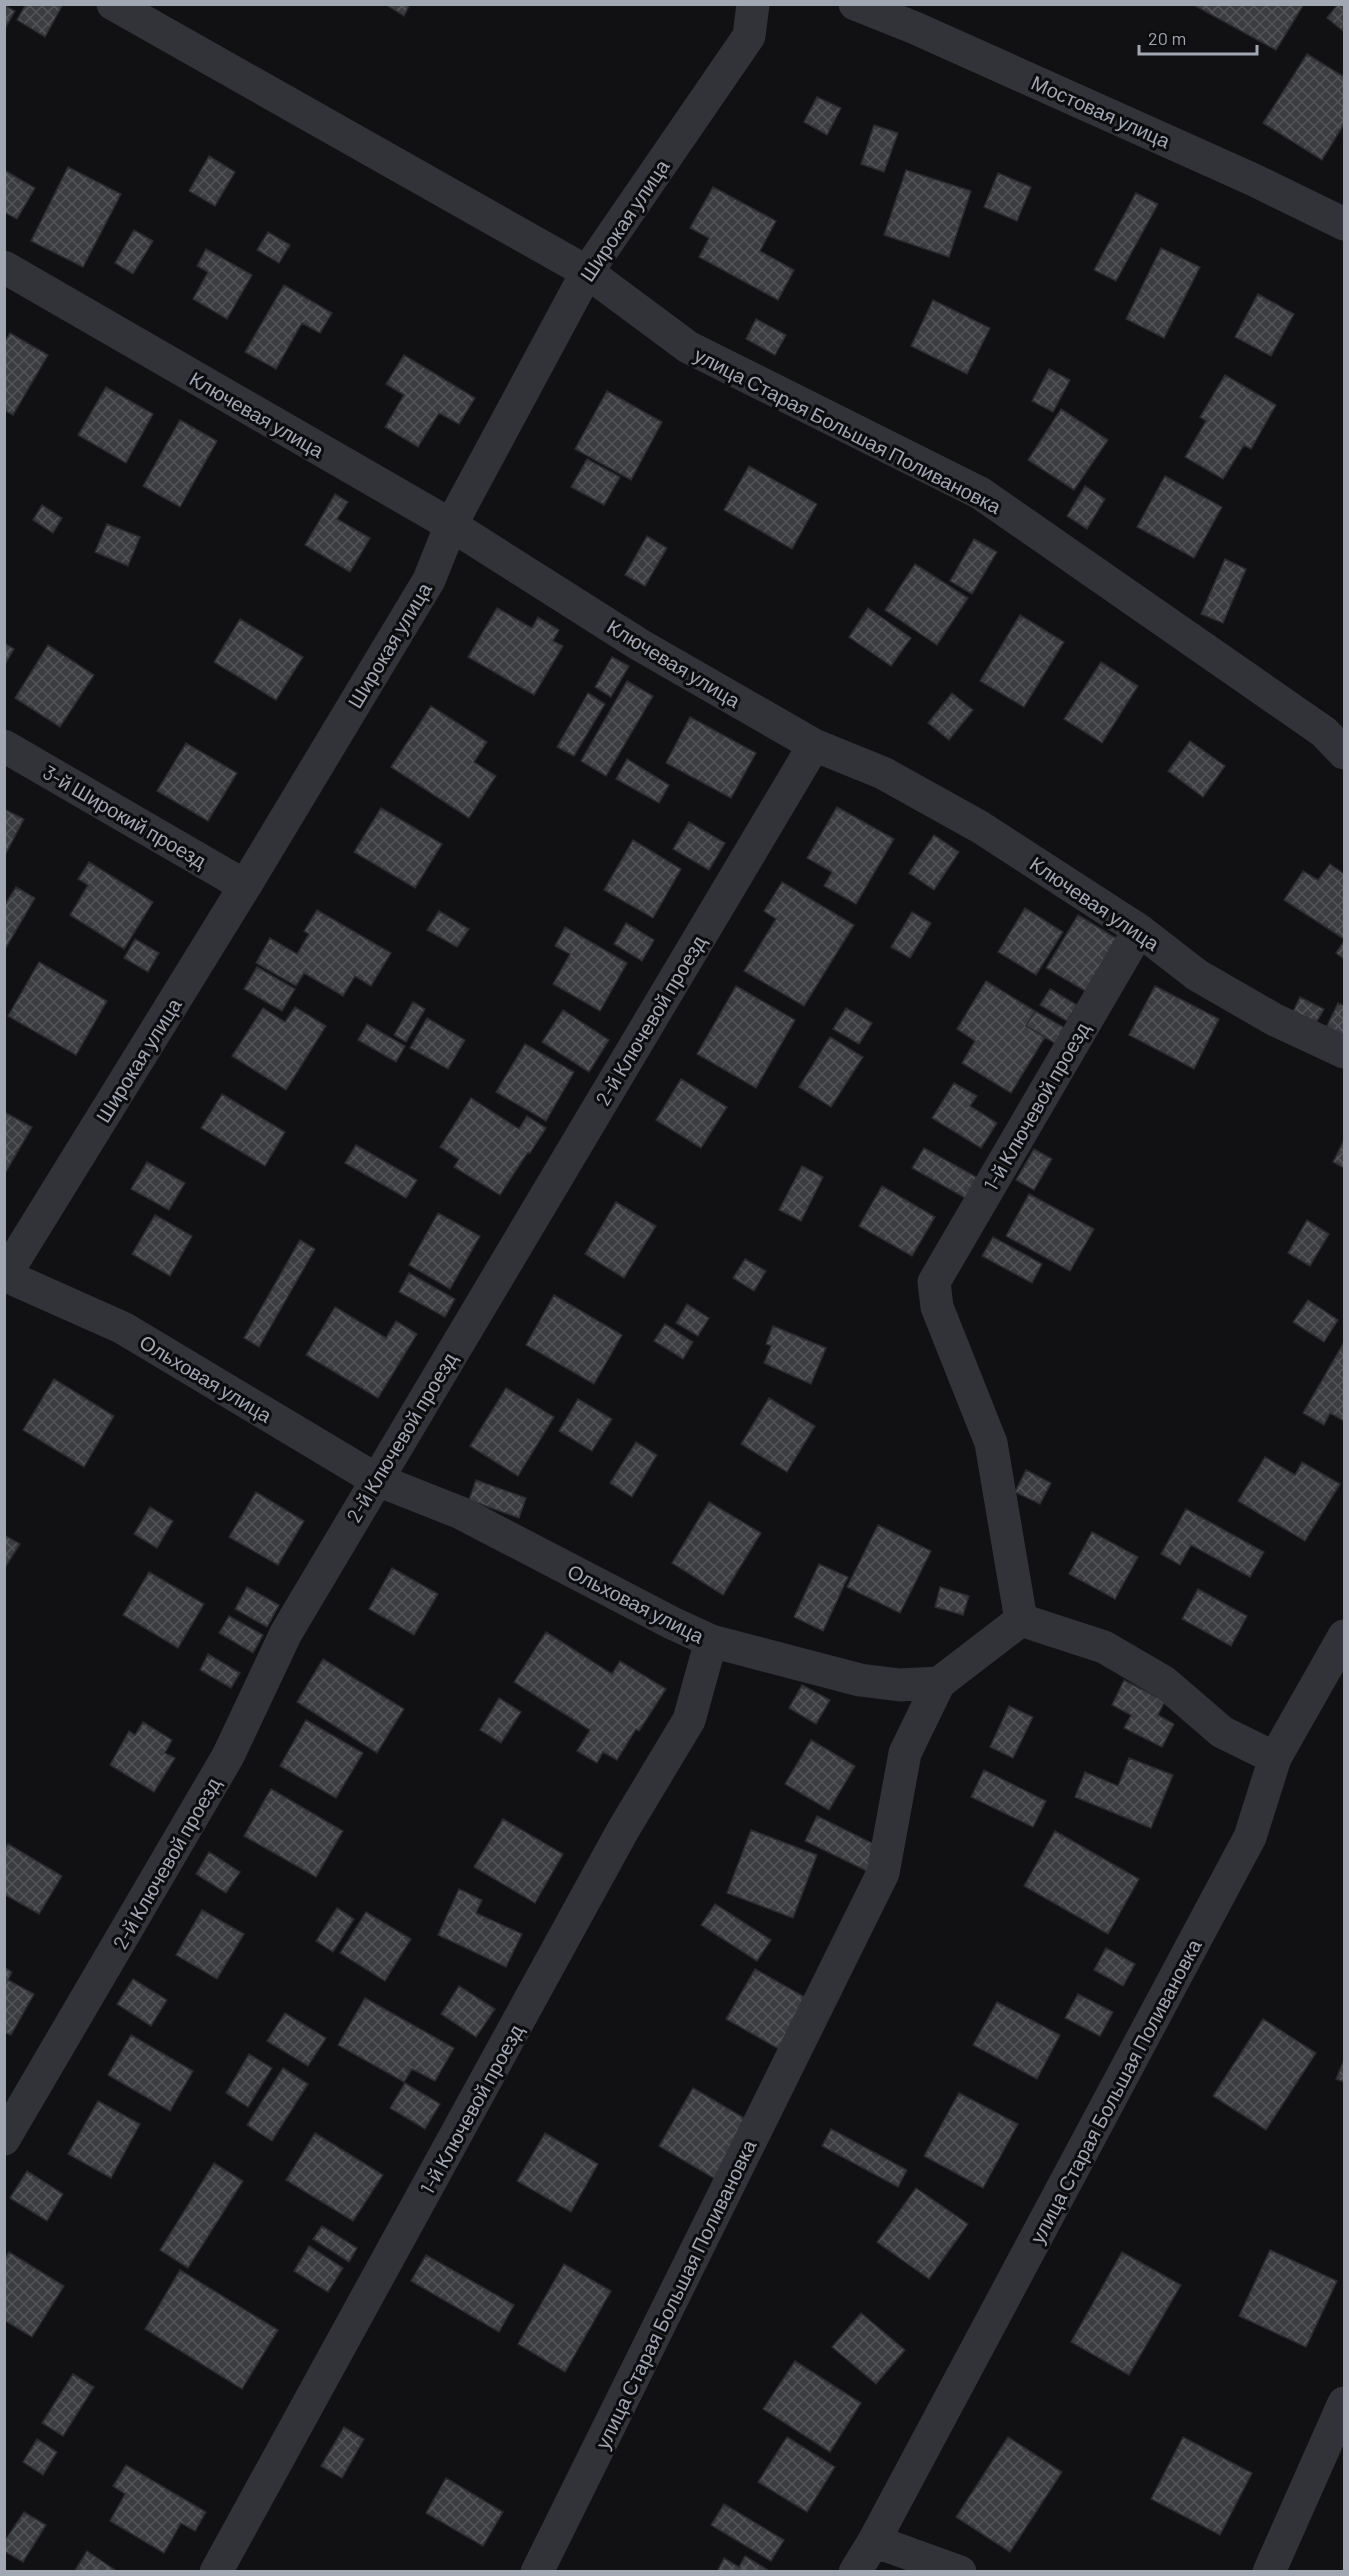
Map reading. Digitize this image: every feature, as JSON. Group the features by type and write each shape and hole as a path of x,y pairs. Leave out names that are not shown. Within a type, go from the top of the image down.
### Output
{"street":[{"name":"улица Старая Большая Поливановка","path":"113,4 586,272 688,347 980,493 1324,732 1344,753"},
{"name":"Широкая улица","path":"5,1276 245,886 429,580 451,525 586,272 749,36 753,4"},
{"name":"Мостовая улица","path":"855,4 926,33 1254,180 1344,224"},
{"name":"Ключевая улица","path":"4,267 451,525 640,645 814,745 883,773 980,827 1138,930 1197,975 1275,1020 1344,1052"},
{"name":"2-й Ключевой проезд","path":"4,2139 228,1756 286,1633 375,1479 814,745"},
{"name":"3-й Широкий проезд","path":"4,746 245,886"},
{"name":"1-й Ключевой проезд","path":"1021,1620 992,1443 937,1307 934,1282 1138,930"},
{"name":"Ольховая улица","path":"5,1276 123,1328 375,1479 461,1513 711,1641 860,1680 900,1685 939,1683"},
{"path":"939,1683 1021,1620 1104,1647 1164,1682 1222,1732 1275,1758"},
{"name":"улица Старая Большая Поливановка","path":"855,2571 874,2541 1250,1837 1275,1758 1344,1636"},
{"name":"1-й Ключевой проезд","path":"216,2571 618,1840 689,1720 711,1641"},
{"name":"улица Старая Большая Поливановка","path":"537,2571 884,1873 906,1753 939,1683"},
{"path":"1269,2571 1344,2403"},
{"path":"874,2541 960,2571"}],"building":[{"path":"26,4 63,4 45,37 17,20"},
{"path":"385,4 410,4 404,16"},
{"path":"1192,4 1304,4 1276,50"},
{"path":"1338,4 1344,4 1343,31 1327,18"},
{"path":"4,5 15,11 4,30"},
{"path":"1307,54 1344,77 1344,124 1322,160 1263,123"},
{"path":"817,97 841,108 827,135 804,122"},
{"path":"874,125 898,133 884,172 861,164"},
{"path":"209,156 235,172 215,206 189,191"},
{"path":"68,167 121,194 83,267 31,241"},
{"path":"4,170 35,188 17,219 4,212"},
{"path":"906,170 971,191 949,257 884,235"},
{"path":"998,173 1031,187 1017,221 984,207"},
{"path":"713,187 776,221 760,251 794,270 778,300 699,257 709,238 690,228"},
{"path":"1136,193 1158,204 1116,281 1094,270"},
{"path":"134,230 153,241 133,274 115,263"},
{"path":"268,232 290,245 279,263 257,250"},
{"path":"1161,248 1200,267 1164,338 1126,319"},
{"path":"206,249 252,275 227,319 193,299 208,272 197,266"},
{"path":"284,285 332,313 320,333 302,323 276,369 245,352"},
{"path":"1258,294 1294,314 1271,356 1235,337"},
{"path":"933,300 990,328 967,374 911,346"},
{"path":"756,319 786,335 775,355 746,339"},
{"path":"10,333 48,355 13,415 4,410 4,343"},
{"path":"404,355 475,398 459,424 439,413 418,447 385,427 404,395 386,384"},
{"path":"1049,369 1070,380 1053,412 1032,401"},
{"path":"1225,375 1276,405 1251,449 1244,445 1223,479 1185,457 1206,421 1200,417"},
{"path":"106,387 153,414 126,463 78,435"},
{"path":"607,391 662,422 631,480 575,449"},
{"path":"1061,409 1108,440 1074,490 1028,460"},
{"path":"180,420 217,441 180,507 143,486"},
{"path":"587,459 620,477 604,505 571,487"},
{"path":"749,466 817,504 792,549 724,510"},
{"path":"1165,476 1222,507 1194,558 1137,527"},
{"path":"1085,486 1105,499 1087,529 1067,516"},
{"path":"335,494 348,502 337,519 370,538 350,572 305,545"},
{"path":"42,505 62,518 53,533 33,520"},
{"path":"107,524 140,537 128,566 95,552"},
{"path":"647,536 667,548 645,586 625,575"},
{"path":"974,539 997,552 972,594 950,581"},
{"path":"1225,559 1246,569 1223,623 1201,614"},
{"path":"915,564 968,598 937,645 885,610"},
{"path":"497,608 532,628 538,617 559,630 553,641 563,646 534,695 468,657"},
{"path":"868,608 911,638 891,666 849,637"},
{"path":"1020,615 1064,642 1024,707 980,681"},
{"path":"240,619 303,657 276,700 214,662"},
{"path":"4,643 14,649 4,666"},
{"path":"48,645 94,675 60,727 15,698"},
{"path":"612,657 629,666 611,697 595,687"},
{"path":"1101,662 1138,686 1102,743 1064,719"},
{"path":"627,681 653,696 606,776 581,761"},
{"path":"588,693 605,704 574,756 557,747"},
{"path":"952,693 973,710 949,740 928,723"},
{"path":"431,706 487,742 474,762 496,776 469,818 391,767"},
{"path":"690,717 756,753 731,798 666,763"},
{"path":"1190,741 1225,766 1203,797 1168,771"},
{"path":"186,743 237,773 208,821 157,791"},
{"path":"627,759 669,785 659,803 616,779"},
{"path":"837,807 894,839 856,904 824,886 832,872 807,858"},
{"path":"381,808 442,844 415,888 354,852"},
{"path":"4,809 24,819 4,857"},
{"path":"689,822 725,843 709,870 673,849"},
{"path":"934,835 959,852 934,890 909,873"},
{"path":"633,840 681,869 653,918 604,890"},
{"path":"89,862 153,902 124,949 70,915 88,885 78,879"},
{"path":"1330,864 1344,874 1344,939 1284,900 1303,871 1318,880"},
{"path":"782,882 854,925 804,1006 744,971 776,919 764,911"},
{"path":"16,887 35,898 4,951 4,906"},
{"path":"1025,908 1063,932 1036,975 998,952"},
{"path":"317,910 391,953 371,986 355,976 343,996 304,973 296,986 256,963 270,938 297,954 309,934 304,931"},
{"path":"439,911 469,929 457,947 427,930"},
{"path":"912,912 931,923 910,958 891,947"},
{"path":"1078,915 1119,940 1087,992 1046,968"},
{"path":"626,923 654,940 642,961 614,944"},
{"path":"565,927 627,963 600,1011 553,984 570,954 555,946"},
{"path":"135,939 159,953 148,972 124,958"},
{"path":"1344,941 1344,959 1336,953"},
{"path":"39,962 107,1001 76,1055 8,1016"},
{"path":"257,967 295,989 282,1011 244,989"},
{"path":"986,981 1035,1011 1026,1026 1045,1037 1011,1093 962,1063 975,1041 957,1029"},
{"path":"736,986 795,1020 756,1088 697,1054"},
{"path":"1155,986 1219,1019 1194,1069 1129,1035"},
{"path":"1050,989 1077,1005 1067,1021 1040,1005"},
{"path":"1300,997 1324,1009 1315,1025 1292,1014"},
{"path":"413,1002 425,1009 406,1042 394,1035"},
{"path":"1338,1003 1344,1006 1342,1038 1325,1030"},
{"path":"295,1007 326,1026 286,1090 232,1056 263,1008 285,1022"},
{"path":"846,1008 872,1023 859,1044 833,1029"},
{"path":"563,1010 609,1040 589,1072 542,1042"},
{"path":"1035,1011 1072,1032 1063,1048 1026,1026"},
{"path":"427,1018 465,1040 448,1069 410,1048"},
{"path":"367,1024 405,1046 396,1062 358,1040"},
{"path":"830,1037 863,1057 831,1107 799,1087"},
{"path":"525,1044 574,1072 546,1121 496,1092"},
{"path":"681,1079 727,1107 701,1148 656,1120"},
{"path":"954,1083 977,1096 970,1106 997,1123 981,1148 932,1118"},
{"path":"222,1094 285,1132 265,1166 201,1128"},
{"path":"471,1098 519,1129 527,1116 546,1128 500,1195 454,1167 459,1159 440,1147"},
{"path":"4,1112 32,1127 4,1175"},
{"path":"1344,1143 1344,1168 1333,1162"},
{"path":"356,1145 417,1180 406,1198 345,1163"},
{"path":"924,1148 978,1178 967,1199 912,1168"},
{"path":"1034,1149 1052,1159 1034,1190 1016,1180"},
{"path":"147,1162 185,1183 169,1210 131,1189"},
{"path":"802,1166 823,1177 801,1221 779,1210"},
{"path":"882,1186 935,1217 912,1256 859,1226"},
{"path":"1029,1194 1094,1229 1070,1271 1006,1236"},
{"path":"616,1202 656,1226 624,1278 585,1254"},
{"path":"438,1213 480,1236 450,1289 409,1265"},
{"path":"155,1215 192,1236 170,1276 132,1254"},
{"path":"1307,1220 1329,1234 1310,1266 1288,1253"},
{"path":"993,1237 1042,1264 1032,1283 982,1256"},
{"path":"300,1240 315,1249 259,1347 244,1338"},
{"path":"745,1259 766,1271 754,1291 733,1278"},
{"path":"409,1273 455,1299 445,1317 399,1292"},
{"path":"554,1295 622,1335 594,1384 526,1345"},
{"path":"1308,1300 1338,1320 1324,1342 1293,1322"},
{"path":"687,1304 709,1318 698,1336 676,1323"},
{"path":"335,1307 386,1338 396,1321 417,1334 378,1398 306,1355"},
{"path":"665,1324 693,1342 683,1359 654,1341"},
{"path":"773,1326 826,1348 811,1384 764,1363 771,1346 766,1344"},
{"path":"1344,1342 1344,1421 1330,1413 1324,1425 1303,1413"},
{"path":"54,1379 114,1416 84,1467 23,1430"},
{"path":"506,1388 554,1417 518,1476 470,1446"},
{"path":"769,1398 815,1426 787,1472 741,1444"},
{"path":"578,1399 612,1419 592,1451 559,1431"},
{"path":"636,1442 657,1455 632,1497 610,1483"},
{"path":"1265,1457 1295,1475 1302,1462 1340,1484 1305,1541 1238,1501"},
{"path":"1026,1470 1051,1483 1040,1504 1015,1492"},
{"path":"476,1480 526,1498 519,1518 469,1500"},
{"path":"256,1492 304,1521 278,1565 229,1537"},
{"path":"709,1502 761,1533 723,1595 672,1563"},
{"path":"150,1507 173,1521 157,1548 134,1534"},
{"path":"1186,1509 1264,1552 1250,1577 1191,1545 1180,1565 1161,1554"},
{"path":"878,1525 931,1551 900,1613 847,1587"},
{"path":"1092,1532 1138,1557 1115,1599 1069,1574"},
{"path":"4,1535 20,1544 4,1569"},
{"path":"819,1564 848,1577 823,1631 794,1617"},
{"path":"392,1568 438,1594 414,1635 369,1609"},
{"path":"149,1572 204,1604 178,1648 123,1615"},
{"path":"247,1587 279,1605 267,1627 235,1609"},
{"path":"940,1587 969,1596 963,1615 935,1607"},
{"path":"1198,1589 1247,1616 1231,1646 1182,1619"},
{"path":"229,1616 263,1635 253,1653 219,1633"},
{"path":"546,1632 612,1674 620,1661 666,1689 639,1731 636,1729 617,1760 603,1752 597,1763 577,1751 590,1730 514,1682"},
{"path":"208,1654 240,1673 231,1688 200,1670"},
{"path":"323,1659 404,1709 377,1753 297,1702"},
{"path":"1124,1680 1165,1701 1158,1715 1174,1724 1162,1747 1124,1728 1131,1715 1112,1705"},
{"path":"802,1685 830,1700 816,1724 789,1708"},
{"path":"499,1698 521,1712 501,1743 480,1730"},
{"path":"1009,1706 1033,1717 1013,1758 990,1747"},
{"path":"306,1720 363,1753 336,1798 280,1766"},
{"path":"143,1722 172,1740 165,1753 175,1758 154,1792 110,1765 129,1731 135,1735"},
{"path":"811,1740 855,1766 829,1810 785,1784"},
{"path":"1129,1758 1173,1775 1151,1828 1075,1797 1085,1772 1118,1786"},
{"path":"984,1770 1046,1801 1033,1827 971,1797"},
{"path":"271,1789 343,1831 316,1877 244,1836"},
{"path":"817,1816 880,1847 867,1871 805,1841"},
{"path":"503,1819 563,1854 535,1903 474,1867"},
{"path":"751,1830 817,1855 793,1918 727,1893"},
{"path":"1055,1831 1139,1879 1108,1934 1024,1886"},
{"path":"8,1844 62,1876 39,1914 4,1894 4,1850"},
{"path":"209,1852 240,1872 226,1893 196,1874"},
{"path":"459,1889 482,1900 476,1913 522,1934 506,1967 438,1935"},
{"path":"715,1904 771,1940 757,1961 701,1925"},
{"path":"337,1908 354,1919 333,1952 316,1941"},
{"path":"202,1910 244,1934 217,1979 176,1955"},
{"path":"366,1912 411,1939 385,1981 340,1953"},
{"path":"1106,1948 1135,1964 1123,1986 1094,1970"},
{"path":"4,1967 12,1972 8,1980 34,1994 11,2035 4,2032"},
{"path":"755,1969 808,1999 779,2049 726,2019"},
{"path":"133,1979 167,2000 151,2026 117,2004"},
{"path":"459,1986 495,2009 476,2037 441,2014"},
{"path":"1078,1994 1113,2012 1100,2036 1065,2018"},
{"path":"365,1998 454,2048 435,2081 412,2069 404,2082 338,2045"},
{"path":"997,2002 1060,2035 1037,2079 973,2045"},
{"path":"285,2013 326,2038 308,2066 267,2041"},
{"path":"1263,2019 1316,2053 1266,2130 1213,2096"},
{"path":"131,2035 193,2071 170,2111 108,2075"},
{"path":"249,2054 272,2068 248,2107 226,2093"},
{"path":"1344,2060 1344,2082 1336,2079"},
{"path":"283,2068 308,2084 272,2141 247,2125"},
{"path":"405,2083 440,2104 425,2129 390,2108"},
{"path":"693,2088 751,2122 717,2180 659,2146"},
{"path":"959,2093 1018,2124 983,2188 924,2156"},
{"path":"98,2101 140,2124 111,2178 68,2154"},
{"path":"831,2129 907,2170 898,2187 822,2146"},
{"path":"315,2133 383,2175 353,2221 286,2180"},
{"path":"545,2133 598,2164 571,2212 517,2181"},
{"path":"214,2163 243,2181 188,2268 160,2250"},
{"path":"27,2171 63,2194 47,2221 10,2198"},
{"path":"916,2188 968,2224 929,2279 877,2242"},
{"path":"322,2226 357,2248 349,2262 313,2239"},
{"path":"309,2246 343,2268 328,2292 294,2271"},
{"path":"1270,2250 1337,2281 1306,2347 1239,2316"},
{"path":"9,2252 64,2286 32,2337 4,2320 4,2259"},
{"path":"1122,2252 1181,2285 1129,2375 1071,2342"},
{"path":"426,2255 514,2305 499,2332 411,2281"},
{"path":"564,2264 611,2291 565,2372 518,2344"},
{"path":"180,2270 278,2330 242,2389 145,2329"},
{"path":"861,2313 905,2350 876,2384 832,2347"},
{"path":"795,2361 861,2403 830,2452 763,2409"},
{"path":"73,2374 94,2387 63,2436 42,2423"},
{"path":"344,2427 364,2439 342,2478 321,2466"},
{"path":"787,2437 835,2467 807,2512 758,2482"},
{"path":"1008,2437 1062,2472 1010,2552 956,2517"},
{"path":"1183,2437 1252,2473 1220,2535 1151,2499"},
{"path":"37,2439 57,2452 43,2475 23,2462"},
{"path":"126,2465 206,2512 195,2531 181,2523 164,2553 110,2521 125,2494 113,2486"},
{"path":"446,2478 503,2512 483,2546 426,2513"},
{"path":"724,2504 784,2540 771,2561 711,2525"},
{"path":"24,2512 46,2525 23,2562 4,2551 4,2542"},
{"path":"87,2551 118,2572 74,2572"},
{"path":"745,2556 771,2572 717,2572 724,2558 739,2567"}]}
